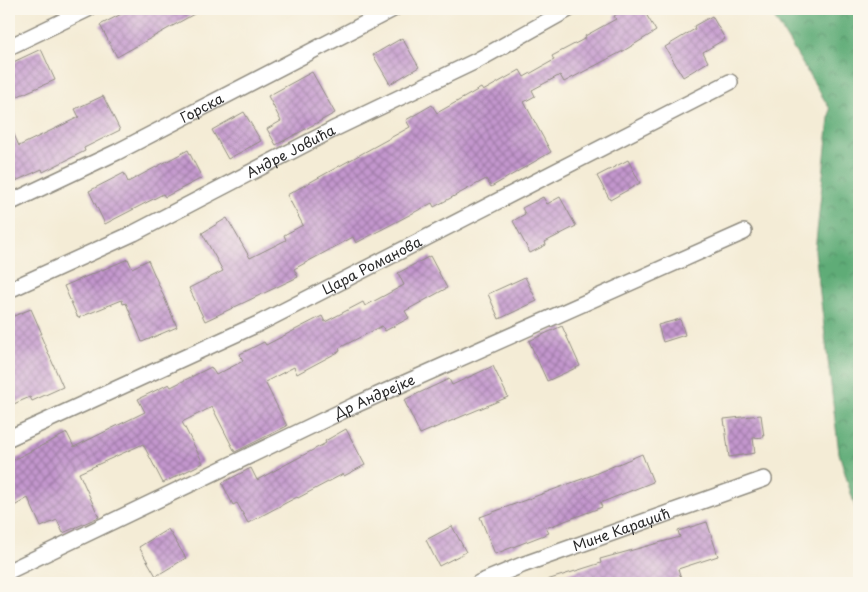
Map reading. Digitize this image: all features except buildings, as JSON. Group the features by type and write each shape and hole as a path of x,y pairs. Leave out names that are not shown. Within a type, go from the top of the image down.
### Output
{"street":[{"path":"9,47 88,9"},
{"name":"Горска","path":"9,203 117,152 393,9"},
{"name":"Андре Јовића","path":"9,290 134,233 336,128 476,61 569,9"},
{"name":"Цара Романова","path":"9,438 260,323 730,82"},
{"name":"Др Андрејке","path":"9,570 353,406 744,232"},
{"name":"Мине Караџић","path":"479,583 522,565 764,479"}],"green space":[{"path":"769,9 859,9 859,520 839,453 815,251 830,109"}]}
